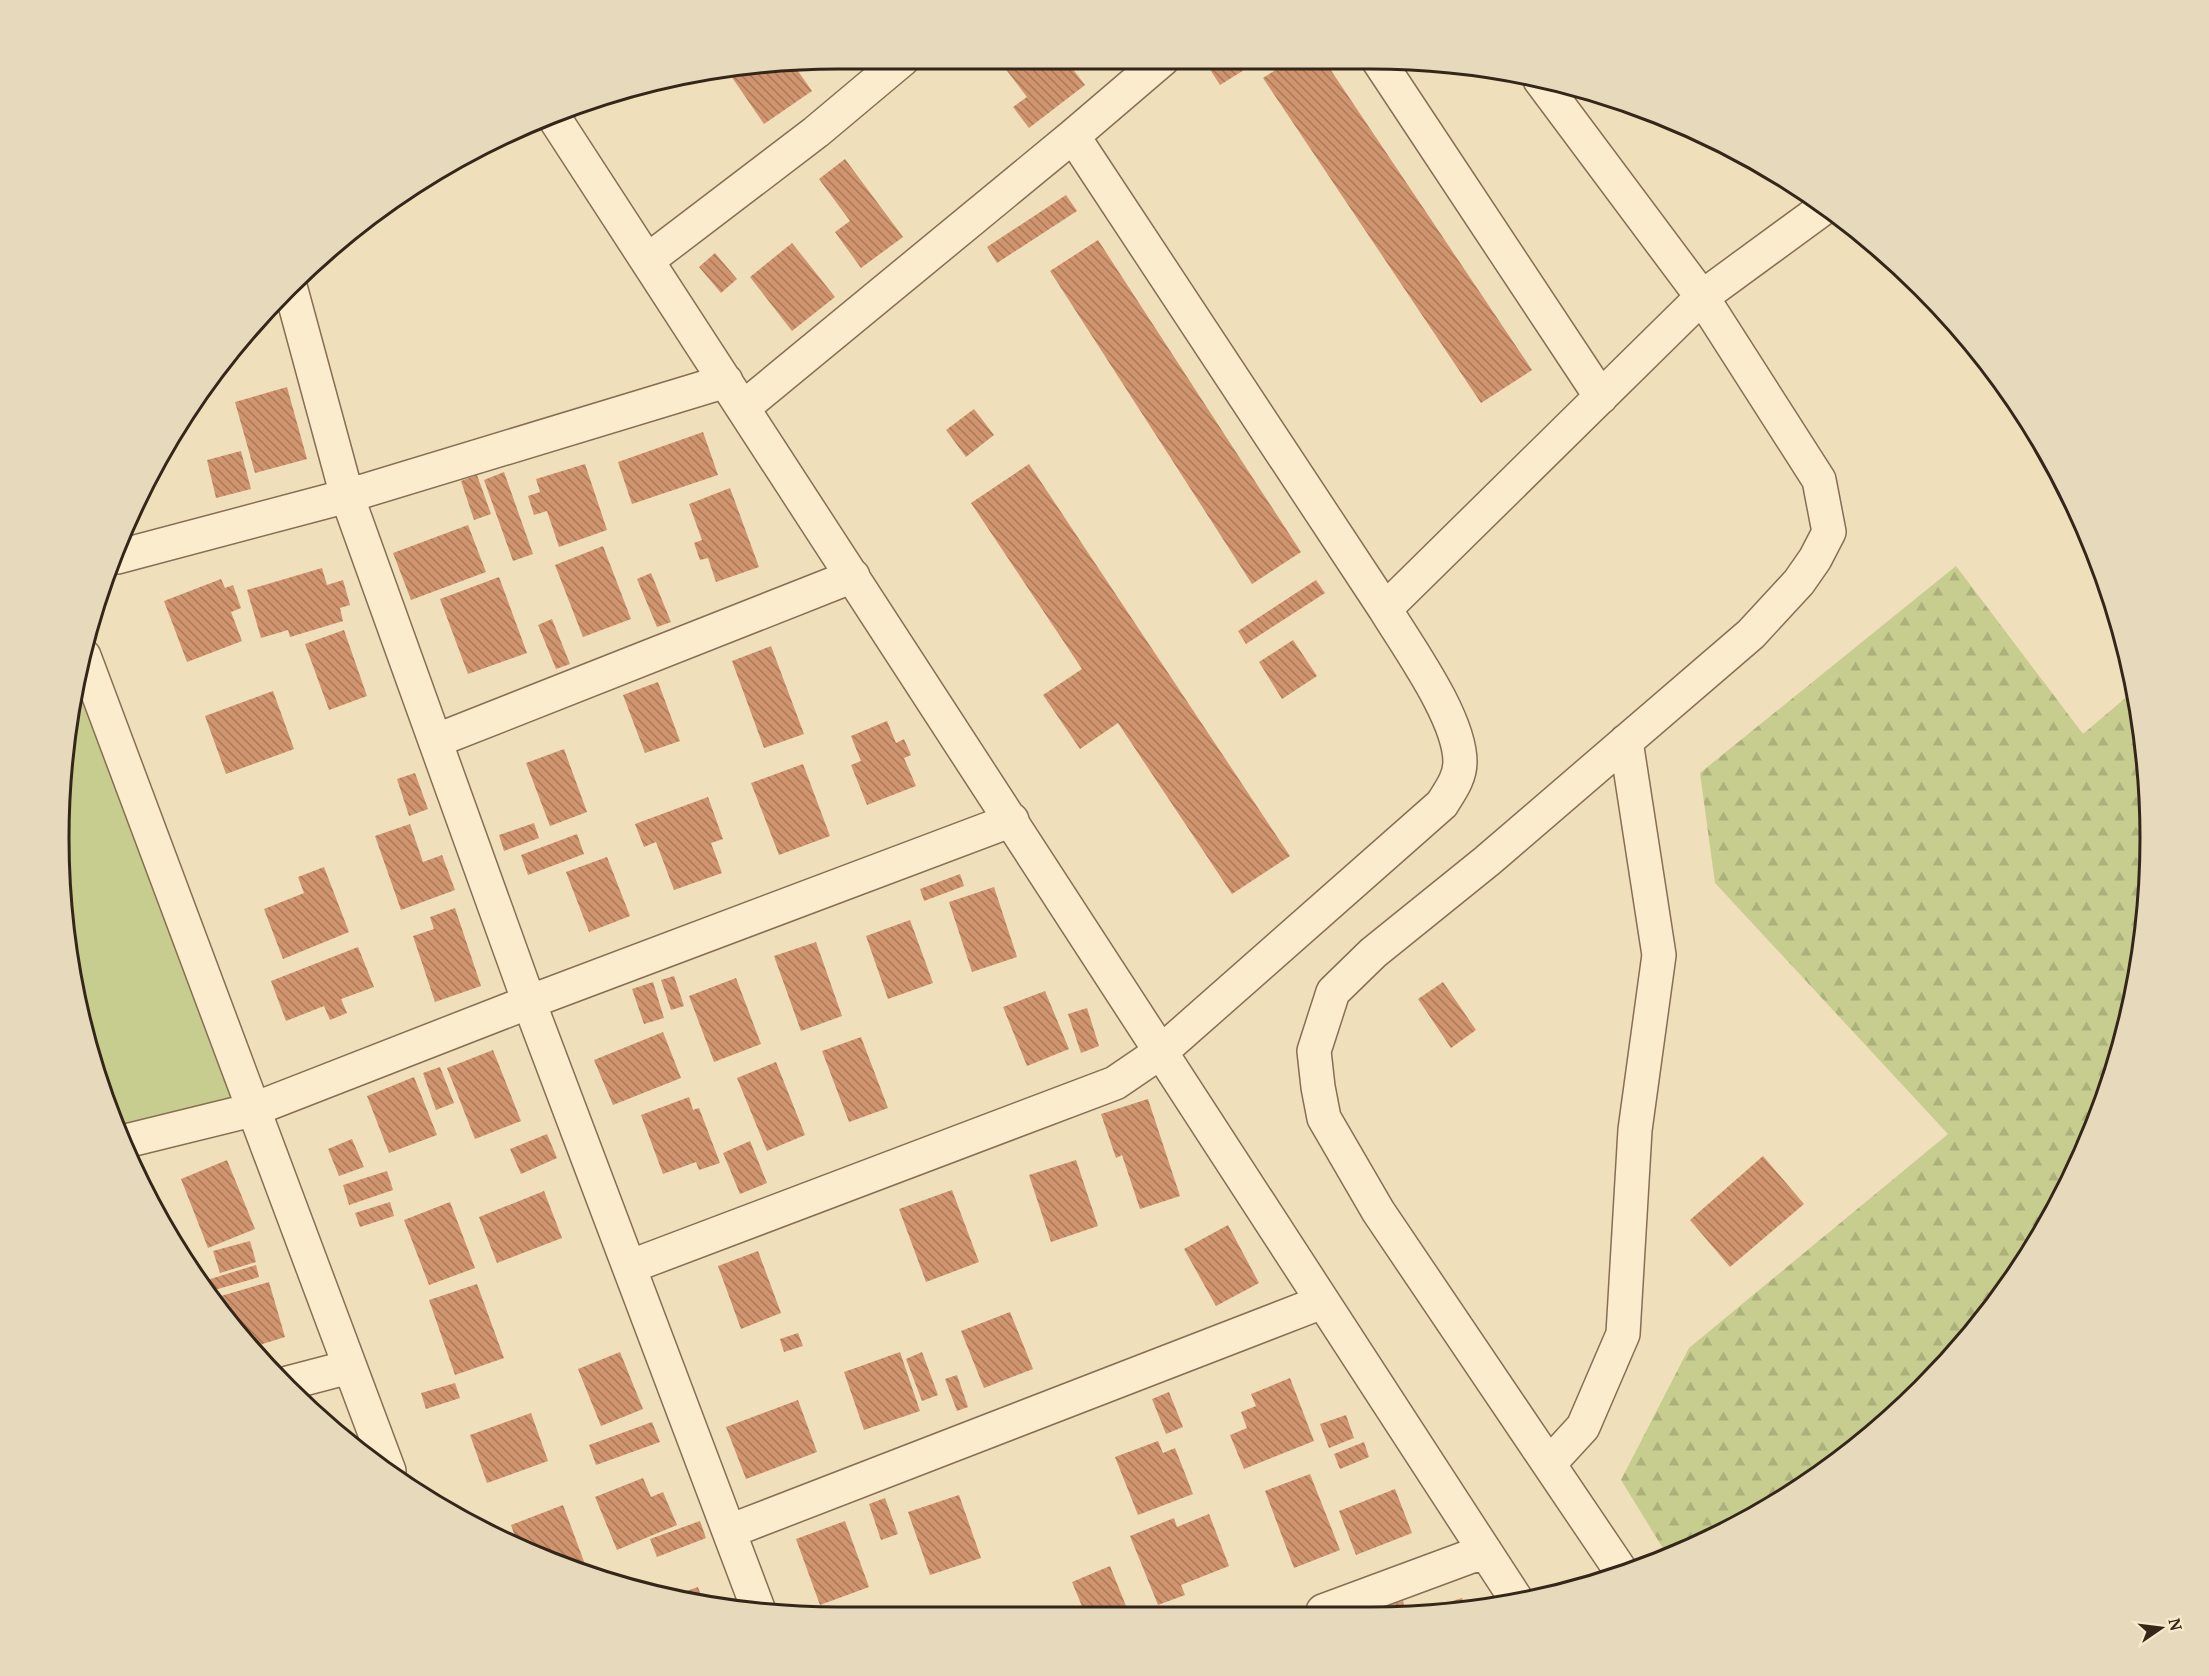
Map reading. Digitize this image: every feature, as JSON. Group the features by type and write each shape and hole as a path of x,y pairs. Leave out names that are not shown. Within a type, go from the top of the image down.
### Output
{"street":[{"path":"648,260 816,132 891,69"},
{"path":"744,407 1151,69"},
{"path":"1384,70 1601,397"},
{"path":"1547,90 1702,297 1819,480 1826,506 1829,532 1815,559 1798,582 1751,634 1487,861 1373,953 1333,992 1314,1051 1324,1119 1378,1211 1618,1566"},
{"path":"558,123 1512,1593"},
{"path":"629,1267 1114,1083 1162,1051 1442,804 1457,779 1460,761 1451,719 1384,609 1073,136"},
{"path":"1384,609 1702,297 1817,213"},
{"path":"293,296 347,496 529,1002 756,1602"},
{"path":"124,555 347,496 726,381"},
{"path":"435,741 853,576"},
{"path":"88,668 384,1458"},
{"path":"1549,1464 1583,1427 1623,1334 1635,1130 1659,955 1626,741"},
{"path":"131,1140 252,1110 529,1002 1012,820"},
{"path":"730,1532 1322,1302"},
{"path":"294,1382 349,1367"},
{"path":"1334,1607 1485,1551"}],"green space":[{"path":"1956,566 2083,734 2126,697 2138,788 2140,838 2138,888 2125,988 2114,1037 2099,1085 2061,1178 2037,1222 1981,1306 1915,1382 1839,1448 1756,1504 1711,1528 1663,1549 1621,1480 1689,1348 1948,1134 1715,883 1700,773"},
{"path":"83,693 236,1104 127,1130 110,1085 95,1037 84,988 71,888 69,838 71,788"}],"building":[{"path":"1006,69 1073,69 1085,85 1029,128 1013,107 1027,97"},
{"path":"1210,69 1246,69 1220,85"},
{"path":"1277,69 1330,69 1532,370 1481,403 1263,78"},
{"path":"798,71 812,91 764,124 732,77"},
{"path":"845,159 903,237 861,268 835,232 850,221 819,179"},
{"path":"1066,195 1077,211 997,263 987,247"},
{"path":"1098,240 1301,552 1252,584 1050,271"},
{"path":"792,243 835,297 792,331 750,277"},
{"path":"715,253 737,279 721,293 699,267"},
{"path":"287,387 307,459 255,473 235,402"},
{"path":"974,409 994,435 966,457 946,430"},
{"path":"703,432 718,475 632,504 618,462"},
{"path":"241,451 251,489 216,498 207,460"},
{"path":"585,464 607,530 559,547 547,511 534,515 528,496 540,492 536,479"},
{"path":"1029,464 1290,856 1232,894 1118,723 1080,749 1043,695 1082,669 971,503"},
{"path":"504,472 533,554 513,561 484,480"},
{"path":"477,475 491,514 474,520 461,481"},
{"path":"730,488 759,567 716,582 708,558 700,560 694,543 702,540 689,504"},
{"path":"468,525 486,572 411,600 393,553"},
{"path":"603,546 631,619 583,637 555,565"},
{"path":"322,568 327,585 343,580 350,605 340,608 343,621 290,637 288,630 261,638 247,590"},
{"path":"651,573 671,622 657,627 637,579"},
{"path":"499,577 527,653 468,674 440,599"},
{"path":"221,579 225,588 233,585 241,608 231,612 242,641 187,662 164,601"},
{"path":"1316,580 1325,593 1246,644 1238,631"},
{"path":"552,619 570,664 556,669 538,625"},
{"path":"344,630 367,696 329,710 305,644"},
{"path":"1293,640 1317,676 1282,699 1259,662"},
{"path":"771,646 804,734 764,748 732,661"},
{"path":"658,682 680,741 645,753 623,695"},
{"path":"273,691 294,749 226,774 205,716"},
{"path":"887,721 896,743 904,739 911,755 904,758 916,786 867,805 851,765 861,761 851,736"},
{"path":"564,749 587,812 550,826 526,763"},
{"path":"803,764 830,836 779,855 751,783"},
{"path":"415,773 428,809 409,816 397,779"},
{"path":"708,797 723,839 711,843 722,873 674,890 656,842 644,847 635,824"},
{"path":"534,823 539,838 504,851 499,835"},
{"path":"410,824 423,862 442,855 455,890 401,910 375,836"},
{"path":"577,834 584,854 528,875 521,855"},
{"path":"607,857 630,916 589,932 566,872"},
{"path":"324,867 349,932 283,959 264,909 304,893 298,877"},
{"path":"960,874 964,886 924,901 920,889"},
{"path":"994,887 1017,957 972,972 949,902"},
{"path":"455,908 481,986 435,1002 413,936 434,929 430,917"},
{"path":"910,920 933,983 888,999 866,936"},
{"path":"816,942 842,1016 801,1031 774,956"},
{"path":"358,947 374,987 341,999 347,1013 330,1020 324,1006 286,1021 271,981"},
{"path":"674,976 684,1006 671,1010 661,980"},
{"path":"736,978 761,1044 714,1062 689,996"},
{"path":"653,982 664,1018 644,1024 632,989"},
{"path":"1443,982 1476,1030 1451,1048 1418,999"},
{"path":"1045,991 1069,1049 1027,1066 1003,1007"},
{"path":"1087,1008 1099,1046 1081,1053 1068,1014"},
{"path":"663,1032 681,1078 613,1105 594,1060"},
{"path":"861,1037 888,1108 849,1122 822,1051"},
{"path":"493,1050 521,1121 475,1139 447,1068"},
{"path":"776,1062 805,1135 767,1151 737,1078"},
{"path":"440,1067 454,1103 436,1110 423,1073"},
{"path":"414,1077 437,1135 389,1153 367,1096"},
{"path":"689,1097 693,1110 699,1108 720,1163 699,1170 696,1162 663,1174 641,1115"},
{"path":"1148,1099 1180,1196 1140,1209 1122,1155 1116,1158 1101,1114"},
{"path":"547,1134 557,1158 521,1174 510,1149"},
{"path":"352,1139 364,1167 339,1176 328,1149"},
{"path":"750,1141 767,1183 740,1194 723,1153"},
{"path":"1763,1156 1804,1204 1730,1267 1690,1220"},
{"path":"227,1160 255,1229 208,1248 181,1179"},
{"path":"1076,1160 1098,1226 1051,1242 1029,1175"},
{"path":"387,1171 393,1190 349,1205 343,1185"},
{"path":"952,1190 979,1262 926,1282 899,1209"},
{"path":"544,1191 562,1238 497,1263 479,1217"},
{"path":"390,1202 394,1216 360,1227 355,1213"},
{"path":"450,1202 475,1268 429,1285 404,1220"},
{"path":"1228,1225 1259,1283 1216,1306 1184,1249"},
{"path":"250,1241 256,1262 220,1273 213,1251"},
{"path":"758,1251 781,1313 741,1329 718,1266"},
{"path":"256,1265 259,1277 216,1289 209,1279"},
{"path":"269,1282 285,1337 260,1345 221,1296"},
{"path":"477,1284 504,1358 455,1375 429,1300"},
{"path":"1010,1312 1033,1369 984,1388 961,1331"},
{"path":"798,1333 803,1346 784,1352 780,1339"},
{"path":"620,1352 643,1409 601,1426 578,1369"},
{"path":"900,1352 920,1411 864,1430 844,1372"},
{"path":"922,1352 938,1395 922,1401 906,1359"},
{"path":"957,1375 968,1407 957,1411 945,1379"},
{"path":"1290,1378 1314,1441 1244,1469 1230,1435 1247,1428 1241,1412 1256,1406 1251,1394"},
{"path":"455,1383 460,1398 426,1409 421,1393"},
{"path":"1169,1392 1183,1427 1166,1434 1152,1399"},
{"path":"798,1400 817,1452 746,1479 726,1427"},
{"path":"531,1413 548,1461 487,1483 470,1435"},
{"path":"1346,1415 1354,1438 1329,1448 1320,1424"},
{"path":"652,1422 660,1442 596,1465 589,1445"},
{"path":"1158,1441 1163,1453 1175,1448 1193,1494 1138,1515 1115,1457"},
{"path":"1364,1442 1369,1457 1340,1469 1334,1454"},
{"path":"1310,1474 1340,1550 1294,1568 1265,1491"},
{"path":"643,1478 651,1497 663,1492 677,1525 617,1550 595,1497"},
{"path":"1395,1489 1412,1533 1356,1555 1339,1511"},
{"path":"959,1495 981,1558 930,1575 908,1512"},
{"path":"885,1498 898,1534 881,1540 869,1504"},
{"path":"563,1505 585,1564 515,1535 511,1525"},
{"path":"1209,1514 1229,1566 1181,1585 1185,1595 1158,1605 1130,1536 1174,1518 1177,1527"},
{"path":"700,1521 706,1538 657,1557 650,1539"},
{"path":"845,1521 869,1587 820,1605 796,1539"},
{"path":"1110,1566 1126,1607 1082,1607 1072,1582"},
{"path":"698,1587 701,1594 688,1592 685,1591"},
{"path":"1403,1601 1404,1606 1387,1606"}]}
